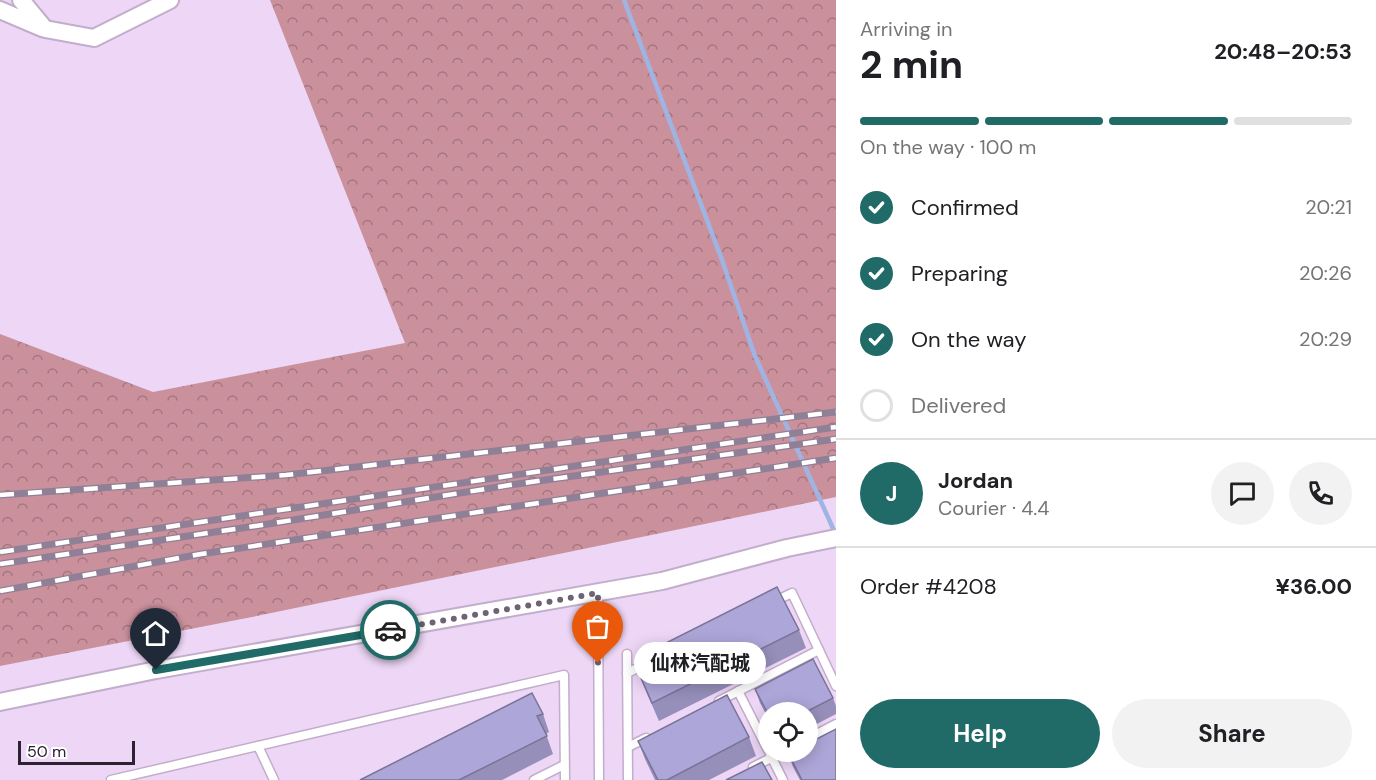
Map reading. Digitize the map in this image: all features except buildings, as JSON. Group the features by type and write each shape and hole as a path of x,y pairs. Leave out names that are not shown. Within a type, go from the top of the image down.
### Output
{"street":[{"path":"21,0 45,29"},
{"path":"0,10 45,29 94,38 170,0"},
{"path":"0,702 156,670 662,581 787,548 836,538"}],"lane":[{"path":"598,593 598,780"},
{"path":"761,608 792,593 836,686"},
{"path":"708,706 819,650"},
{"path":"627,654 628,780"},
{"path":"627,674 658,658"},
{"path":"111,780 564,675 565,780"},
{"path":"738,691 758,731"},
{"path":"818,733 836,724"},
{"path":"628,747 658,732"},
{"path":"258,746 274,780"},
{"path":"746,771 758,762"},
{"path":"774,762 783,780"},
{"path":"534,780 564,765"}],"green space":[{"path":"270,0 836,0 836,497 252,617 0,666 0,334 153,392 405,343"}],"waterway":[{"path":"624,0 722,260 755,356 836,535"}],"railway":[{"path":"0,495 286,475 836,412"},
{"path":"0,552 836,427"},
{"path":"0,564 510,485 836,439"},
{"path":"0,591 201,554 836,458"}],"way so far":[{"path":"390,630 598,593 598,663"}],"place":[{"name":"仙林汽配城","path":"598,663"}],"route":[{"path":"156,670 390,630"}]}
